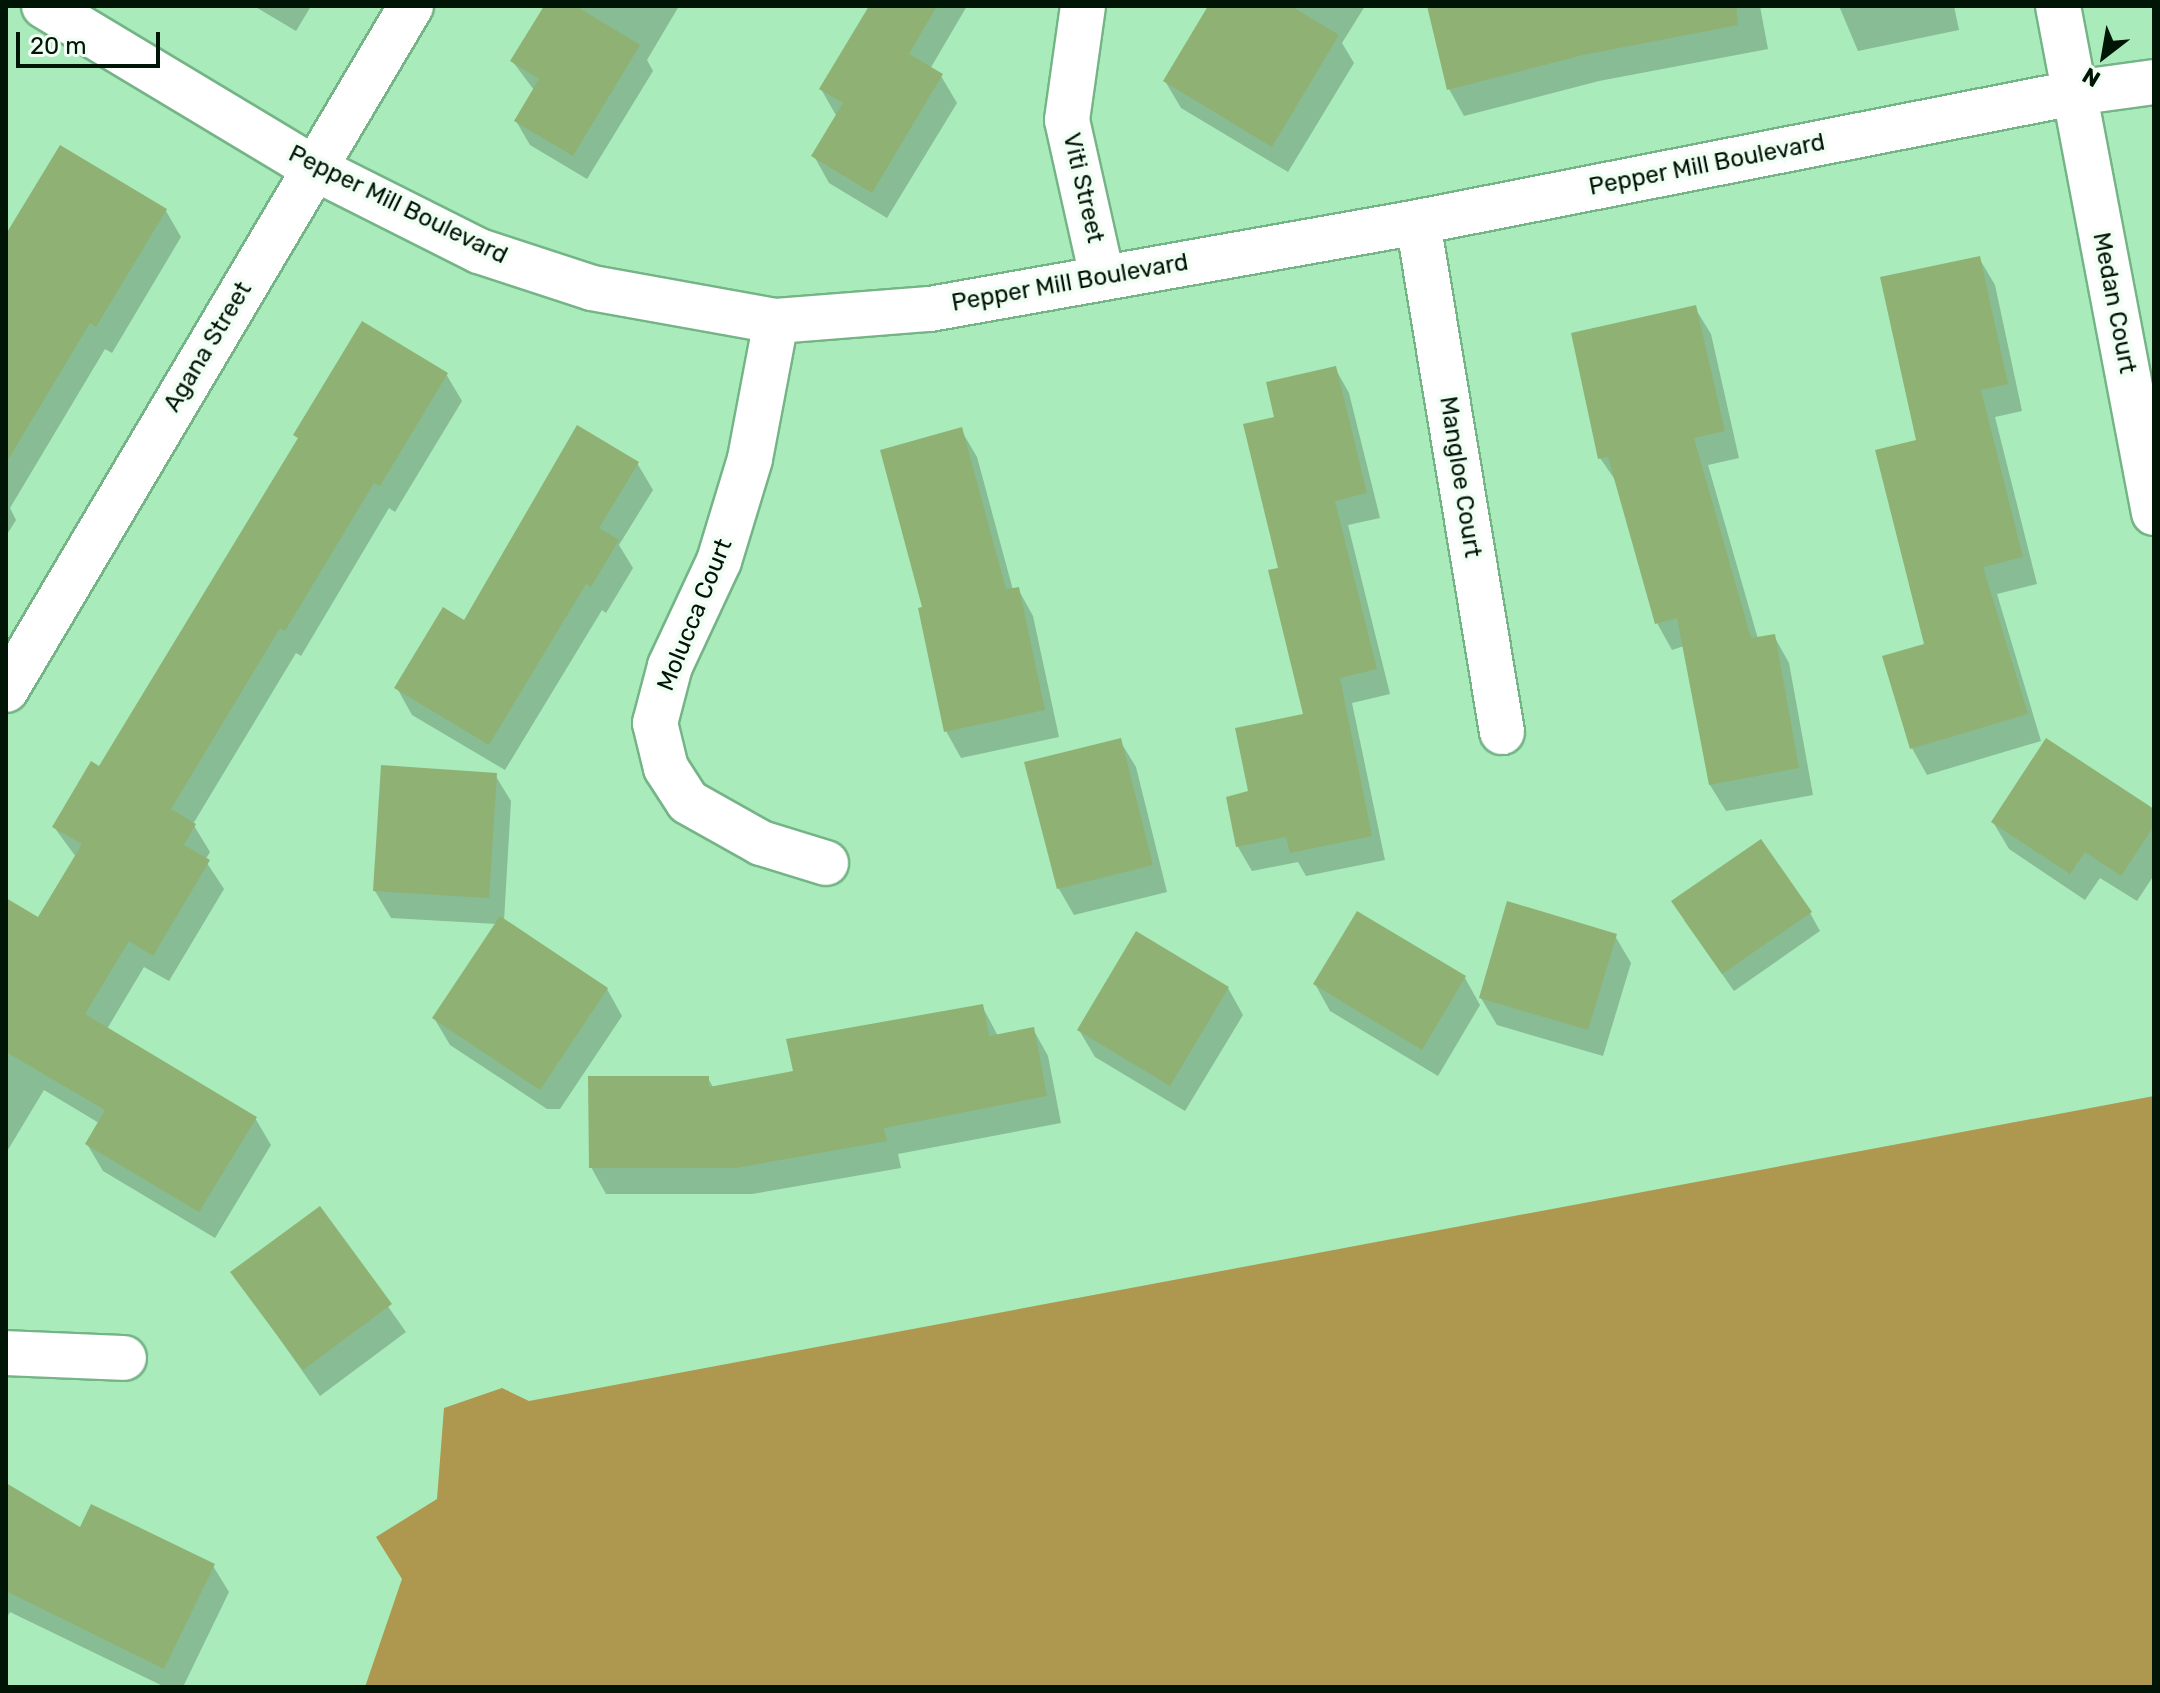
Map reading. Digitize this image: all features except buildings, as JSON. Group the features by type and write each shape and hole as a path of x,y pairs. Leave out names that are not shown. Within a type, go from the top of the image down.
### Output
{"street":[{"name":"Pepper Mill Boulevard","path":"44,6 314,168 479,251 578,284 776,321 930,309 1418,222 2074,93 2154,82"},
{"name":"Agana Street","path":"6,690 411,6"},
{"name":"Viti Street","path":"1083,6 1067,120 1102,276"},
{"name":"Medan Court","path":"2058,6 2154,513"},
{"name":"Mangloe Court","path":"1418,222 1502,732"},
{"name":"Molucca Court","path":"776,321 746,474 719,561 670,666 655,723 666,768 688,802 761,843 826,863"},
{"path":"6,1353 124,1358"}],"shaded area":[{"path":"2154,1096 2154,1687 365,1687 402,1579 376,1537 437,1499 444,1408 502,1388 529,1401"}]}
